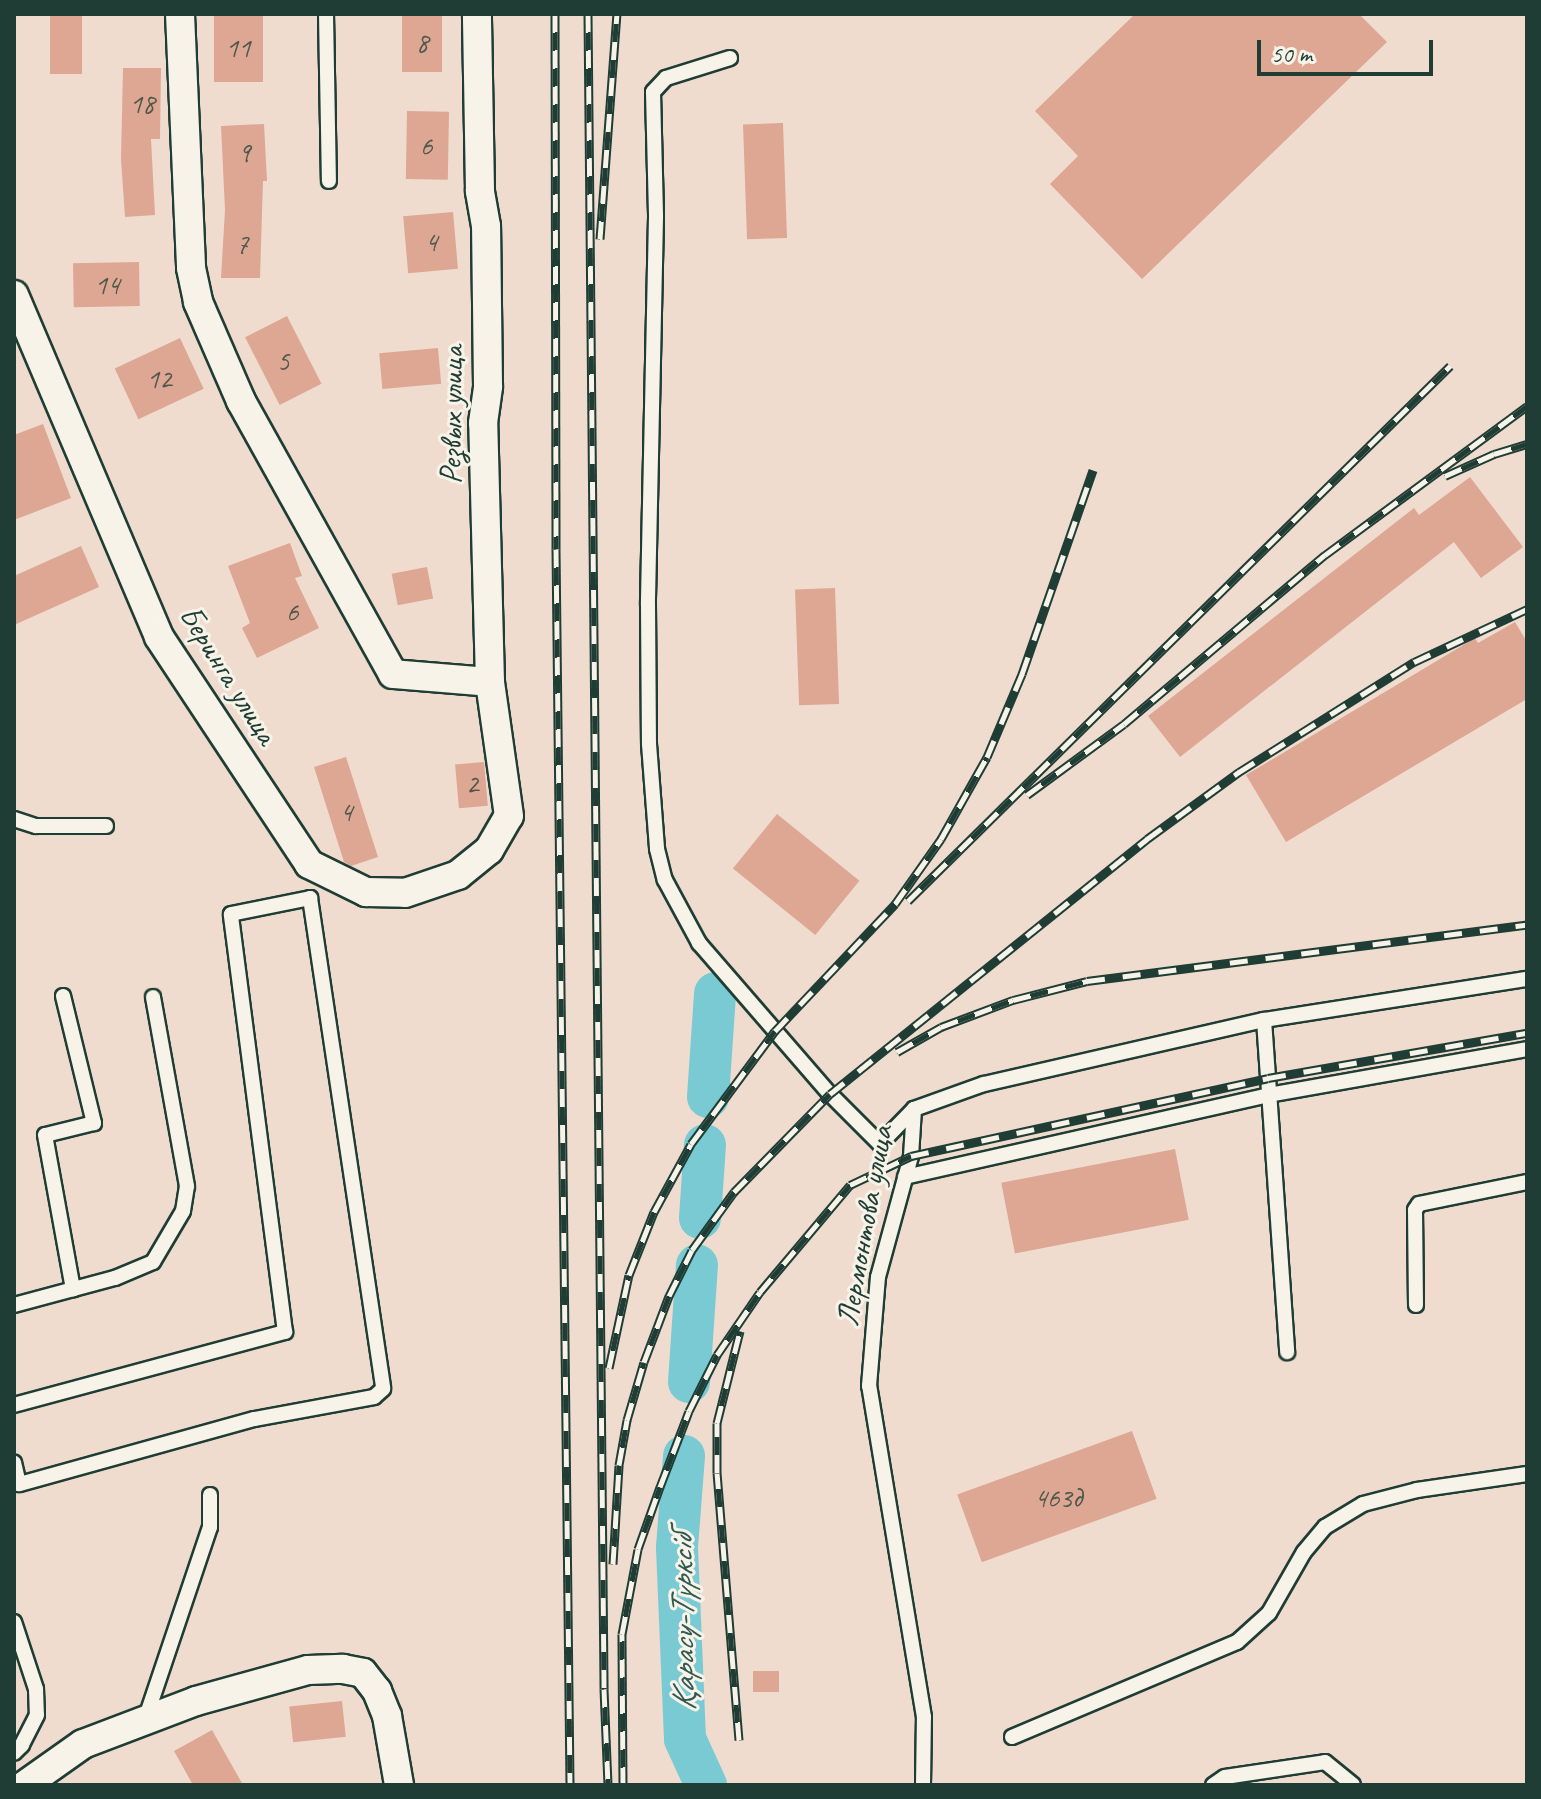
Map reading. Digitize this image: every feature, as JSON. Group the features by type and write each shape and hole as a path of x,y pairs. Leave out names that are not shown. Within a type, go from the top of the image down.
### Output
{"street":[{"path":"180,14 191,268 198,302 241,401 393,674 490,682"},
{"name":"Резвых улица","path":"477,14 480,191 486,226 488,386 483,423 490,682 509,816"},
{"name":"Беринга улица","path":"14,295 159,637 309,864 366,892 405,893 458,875 489,850 509,816"},
{"path":"25,1785 83,1744 196,1701 308,1670 363,1673 377,1691 387,1716 399,1785"}],"lane":[{"path":"326,14 329,181"},
{"path":"730,58 666,78 653,92 656,217 648,605 649,744 657,849 665,880 699,943 830,1094 880,1144 914,1109"},
{"path":"14,819 36,826 106,826"},
{"path":"14,1405 285,1332 231,914 310,898 383,1389 374,1397 254,1419 19,1484 14,1463"},
{"name":"Лермонтова улица","path":"923,1785 924,1717 869,1386 878,1277 911,1156 914,1109 984,1084 1264,1020 1527,979"},
{"path":"63,996 94,1123 45,1135 73,1289"},
{"path":"14,1305 153,1262 183,1211 187,1186 153,997"},
{"path":"1264,1020 1287,1352"},
{"path":"905,1177 1269,1095 1527,1049"},
{"path":"1416,1305 1415,1210 1419,1204 1527,1182"},
{"path":"1012,1737 1237,1642 1269,1613 1304,1552 1325,1527 1363,1504 1417,1490 1527,1474"},
{"path":"145,1720 210,1527 210,1495"},
{"path":"14,1622 36,1689 37,1715 22,1745 14,1753"},
{"path":"1213,1785 1225,1777 1325,1762 1353,1785"}],"building":[{"path":"50,14 82,14 82,74 50,74"},
{"path":"214,14 263,14 263,82 214,82"},
{"path":"402,14 442,14 442,72 402,72"},
{"path":"1135,14 1359,14 1387,42 1142,279 1050,184 1078,156 1035,111"},
{"path":"123,68 161,68 160,139 151,139 155,215 125,217 121,159"},
{"path":"407,111 449,112 448,180 406,179"},
{"path":"783,123 787,238 747,239 743,124"},
{"path":"264,124 267,181 263,181 260,278 221,278 225,210 221,126"},
{"path":"453,212 458,269 408,273 403,216"},
{"path":"139,262 140,306 74,307 73,263"},
{"path":"287,316 322,384 280,405 245,337"},
{"path":"180,338 204,389 138,419 115,368"},
{"path":"438,348 441,384 382,389 379,353"},
{"path":"43,424 71,498 14,520 14,435"},
{"path":"1470,477 1523,547 1481,578 1454,542 1180,757 1148,716 1414,508 1419,515"},
{"path":"290,543 302,576 295,578 319,628 257,658 242,628 250,623 228,566"},
{"path":"81,546 99,587 14,625 14,576"},
{"path":"427,567 433,598 398,605 392,574"},
{"path":"835,588 839,704 799,705 795,589"},
{"path":"1515,622 1527,642 1527,699 1286,842 1246,775 1475,638 1478,643"},
{"path":"346,757 378,857 351,866 344,862 314,767"},
{"path":"484,762 488,806 459,808 455,765"},
{"path":"777,814 859,881 815,935 733,868"},
{"path":"1175,1149 1189,1220 1015,1253 1001,1183"},
{"path":"1132,1431 1157,1499 982,1562 957,1495"},
{"path":"753,1671 779,1671 779,1692 753,1692"},
{"path":"342,1701 346,1737 293,1742 289,1707"},
{"path":"212,1730 243,1785 193,1785 174,1751"}],"waterway":[{"name":"Қарасу-Түрксіб","path":"708,1097 715,993"},
{"name":"Қарасу-Түрксіб","path":"700,1218 705,1145"},
{"name":"Қарасу-Түрксіб","path":"689,1382 697,1265"},
{"name":"Қарасу-Түрксіб","path":"684,1456 677,1548 685,1739 706,1785"}],"railway":[{"path":"555,14 556,549 570,1785"},
{"path":"588,14 604,1689 608,1785"},
{"path":"600,239 617,14"},
{"path":"908,901 1450,366"},
{"path":"1027,795 1124,724 1325,555 1527,406"},
{"path":"1445,476 1494,454 1527,444"},
{"path":"609,1368 629,1275 654,1212 691,1144 775,1031 895,904 941,839 987,757 1022,674 1093,470"},
{"path":"613,1564 619,1465 627,1420 644,1362 669,1296 692,1250 734,1192 830,1094 1147,839 1239,772 1414,662 1527,609"},
{"path":"897,1052 941,1027 1013,1000 1087,981 1527,925"},
{"path":"623,1785 622,1634 638,1549 660,1487 689,1411 717,1355 760,1292 850,1185 911,1156 1268,1078 1527,1033"},
{"path":"739,1740 717,1473 717,1423 740,1331"}]}
